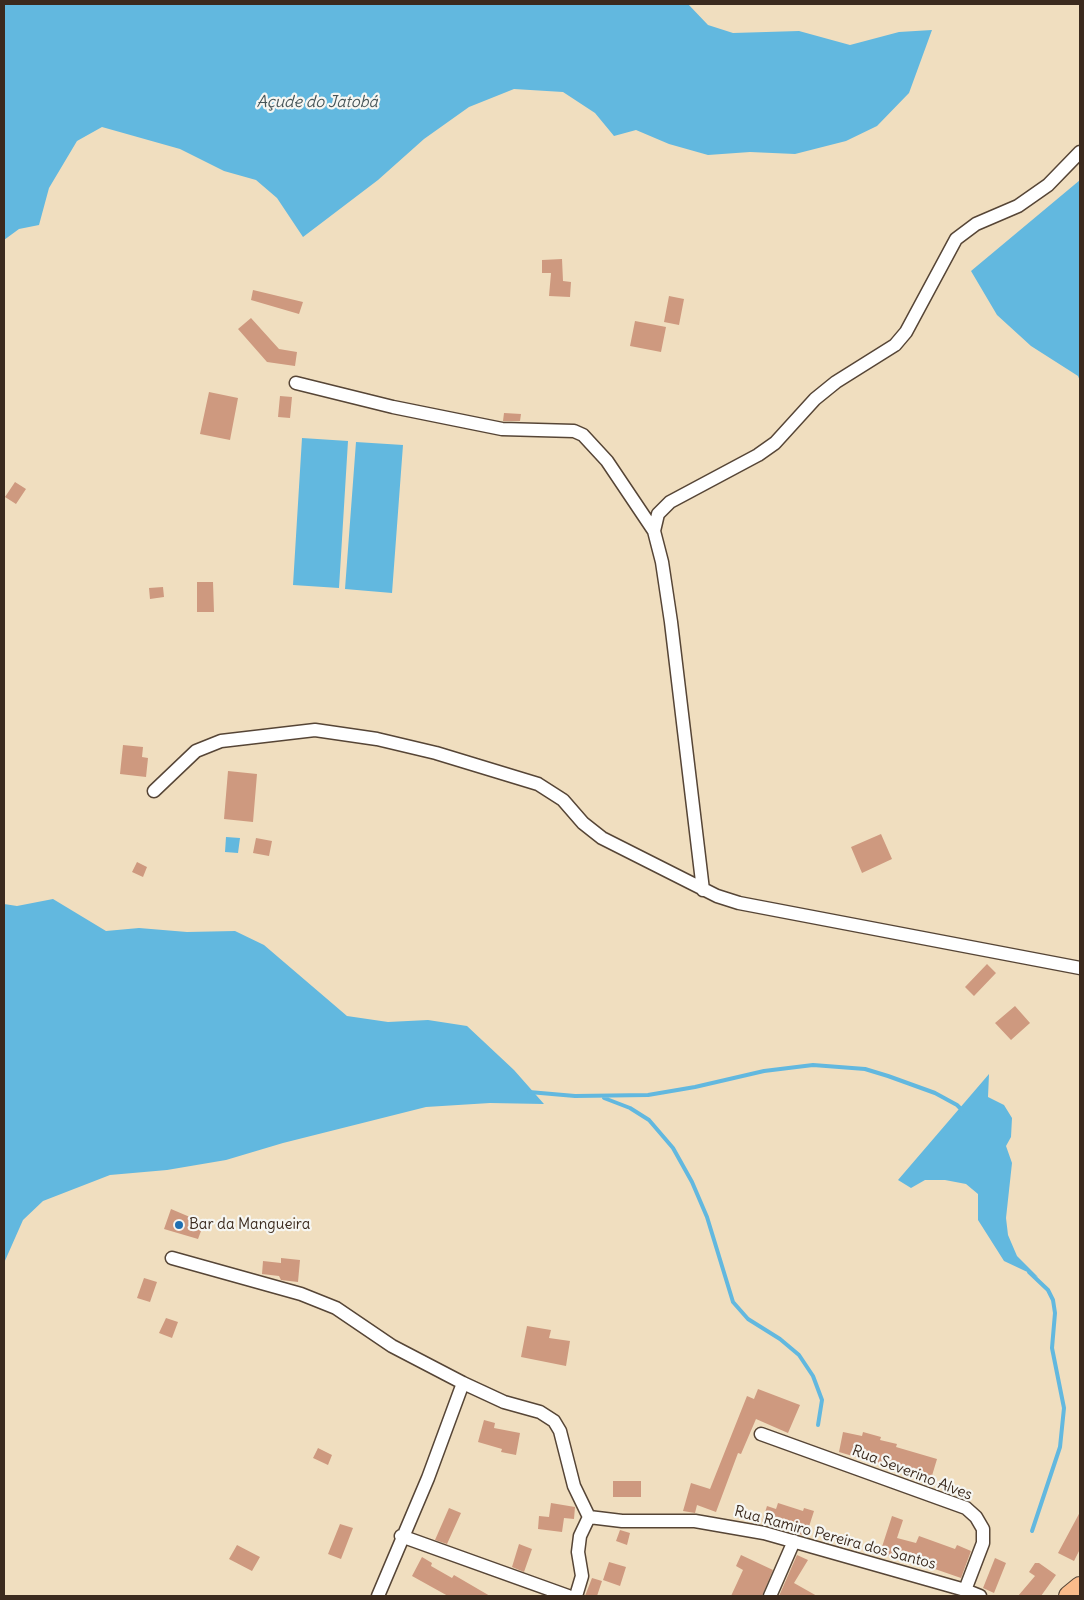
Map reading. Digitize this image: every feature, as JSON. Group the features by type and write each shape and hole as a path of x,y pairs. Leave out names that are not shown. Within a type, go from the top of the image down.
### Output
{"main road":[{"path":"1069,1596 1080,1587"}],"street":[{"path":"654,531 658,514 670,502 758,455 774,444 822,394 895,345 906,332 956,240 976,224 1018,206 1048,185 1080,152"},
{"path":"296,383 393,407 502,429 574,431 583,436 607,460 654,531 671,622 703,890"},
{"path":"154,791 196,751 209,745 315,730 339,732 436,753 538,784 563,800 583,823 602,838 703,890 739,903 1080,968"},
{"path":"172,1258 301,1294 336,1308 392,1346 463,1383 504,1402 540,1412 554,1421 560,1431 574,1486 589,1517 580,1536 578,1552 582,1576 576,1596"},
{"path":"378,1596 401,1536 428,1478 463,1383"},
{"name":"Rua Severino Alves","path":"761,1434 966,1508 976,1517 983,1529 983,1543 965,1590"},
{"name":"Rua Ramiro Pereira dos Santos","path":"589,1517 622,1521 695,1521 764,1533 965,1590 980,1596"},
{"path":"401,1536 568,1596"},
{"path":"770,1596 794,1541"}],"water":[{"name":"Açude do Jatobá","path":"4,4 688,4 708,25 733,33 799,31 850,45 899,32 932,30 909,93 877,126 846,141 795,154 750,152 708,155 669,144 636,130 614,136 595,113 563,92 514,89 469,107 424,139 378,180 303,237 277,198 256,180 224,171 180,149 102,127 77,141 49,188 39,225 19,229 4,240"},
{"path":"1080,180 1080,381 1078,376 1031,346 997,315 971,271"},
{"path":"302,438 348,441 339,588 293,585"},
{"path":"356,442 403,445 392,593 345,589"},
{"path":"226,837 240,838 238,853 225,852"},
{"path":"53,899 106,931 139,928 187,932 235,931 264,945 347,1016 388,1022 428,1020 467,1026 514,1070 544,1104 490,1103 426,1107 283,1143 226,1160 167,1170 110,1175 43,1201 23,1220 4,1263 4,904 17,906"},
{"path":"989,1074 988,1097 1004,1105 1012,1118 1011,1137 1006,1146 1012,1163 1006,1218 1008,1235 1017,1256 1038,1277 1004,1261 978,1220 978,1194 966,1184 945,1180 925,1180 911,1188 898,1180"}],"building":[{"path":"562,259 563,281 571,282 570,297 549,296 551,273 542,273 542,260"},
{"path":"253,290 303,302 299,314 251,300"},
{"path":"669,296 684,299 679,325 664,322"},
{"path":"251,318 279,349 297,352 295,366 267,362 238,329"},
{"path":"635,321 666,327 661,352 630,346"},
{"path":"209,392 238,398 230,440 200,434"},
{"path":"280,396 292,397 290,418 278,417"},
{"path":"504,413 521,414 520,421 503,421"},
{"path":"15,482 26,489 16,504 5,497"},
{"path":"197,582 213,582 214,612 197,612"},
{"path":"163,587 164,597 150,599 149,588"},
{"path":"123,745 143,747 142,757 148,758 146,777 120,774"},
{"path":"228,771 257,774 253,822 224,819"},
{"path":"881,834 892,859 862,873 851,847"},
{"path":"256,838 272,841 269,856 253,853"},
{"path":"137,862 147,867 143,877 132,872"},
{"path":"987,964 996,973 974,996 965,987"},
{"path":"1015,1006 1030,1023 1011,1040 995,1023"},
{"path":"171,1209 204,1223 198,1239 164,1229"},
{"path":"281,1258 300,1260 298,1282 281,1280 279,1276 262,1274 263,1261 281,1263"},
{"path":"144,1278 157,1282 150,1302 137,1298"},
{"path":"166,1318 178,1322 172,1338 159,1333"},
{"path":"527,1326 551,1330 549,1338 570,1341 566,1366 521,1357"},
{"path":"758,1389 800,1405 788,1433 756,1419 741,1454 738,1453 716,1512 697,1505 695,1513 683,1511 691,1483 710,1489 747,1396 754,1399"},
{"path":"484,1420 495,1423 494,1428 520,1433 516,1455 501,1452 502,1449 478,1442"},
{"path":"843,1432 862,1436 863,1432 881,1437 880,1440 897,1444 896,1447 937,1459 931,1479 839,1452"},
{"path":"318,1448 332,1455 328,1465 313,1458"},
{"path":"613,1481 641,1481 641,1497 613,1497"},
{"path":"551,1503 575,1507 574,1519 564,1518 562,1532 538,1529 539,1516 549,1517"},
{"path":"778,1503 803,1511 804,1508 814,1511 806,1536 762,1522 767,1506 776,1509"},
{"path":"449,1508 461,1513 447,1544 435,1540"},
{"path":"1080,1512 1080,1549 1074,1561 1058,1553"},
{"path":"892,1516 903,1520 897,1538 916,1543 919,1536 955,1549 957,1545 971,1551 961,1578 909,1560 909,1562 880,1553"},
{"path":"340,1524 353,1528 341,1559 328,1554"},
{"path":"620,1530 630,1533 627,1545 616,1541"},
{"path":"519,1544 532,1549 524,1572 512,1567"},
{"path":"237,1545 260,1557 252,1571 229,1559"},
{"path":"741,1555 773,1570 762,1596 731,1596 743,1570 736,1566"},
{"path":"797,1555 808,1560 794,1583 817,1596 779,1596"},
{"path":"422,1557 432,1563 431,1566 452,1578 454,1575 490,1596 448,1596 412,1576"},
{"path":"995,1558 1006,1563 994,1593 983,1588"},
{"path":"609,1562 626,1567 620,1586 603,1580"},
{"path":"1035,1563 1039,1563 1056,1575 1041,1596 1018,1596 1035,1576 1029,1572"},
{"path":"592,1578 602,1581 597,1596 585,1596"}],"waterway":[{"path":"529,1092 575,1096 648,1095 695,1087 764,1071 813,1065 865,1069 935,1093 957,1105 962,1110"},
{"path":"604,1098 630,1108 649,1120 673,1148 692,1182 707,1217 733,1302 748,1319 780,1339 799,1355 813,1376 822,1400 818,1425"},
{"path":"1029,1272 1048,1290 1053,1300 1055,1313 1052,1348 1064,1408 1060,1447 1032,1531"}],"place":[{"name":"Bar da Mangueira","path":"179,1225"}]}
